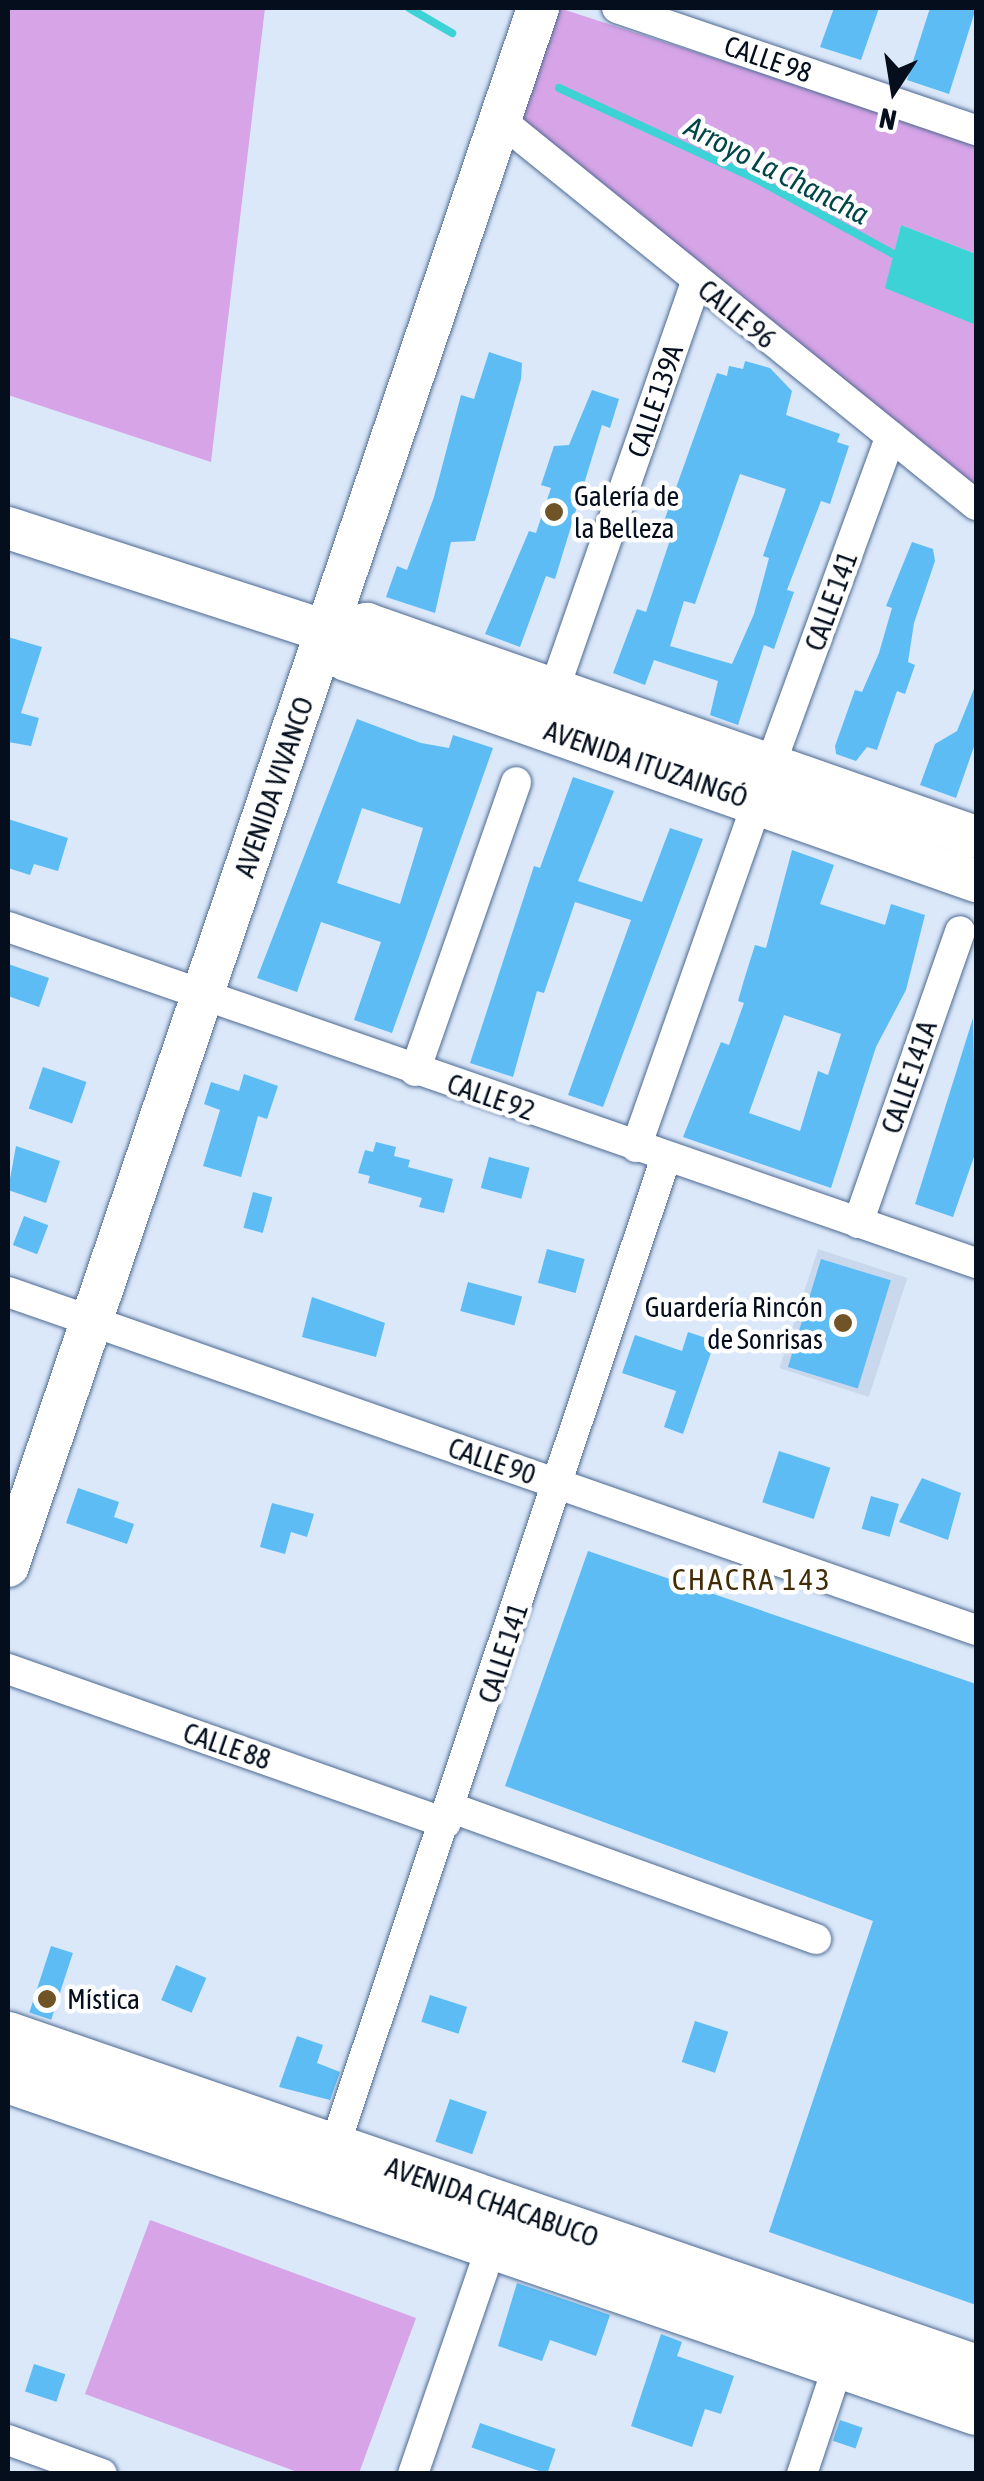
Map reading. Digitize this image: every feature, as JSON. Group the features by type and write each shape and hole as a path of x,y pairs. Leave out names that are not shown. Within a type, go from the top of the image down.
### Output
{"main road":[{"name":"AVENIDA VIVANCO","path":"8,1566 538,8"},
{"name":"AVENIDA ITUZAINGÓ","path":"8,528 328,632 367,624 554,690 976,881"},
{"name":"AVENIDA ITUZAINGÓ","path":"328,632 346,660 764,784 976,837"},
{"name":"AVENIDA CHACABUCO","path":"8,2036 976,2369"},
{"name":"AVENIDA CHACABUCO","path":"8,2079 976,2411"}],"street":[{"name":"CALLE 98","path":"617,8 975,124"},
{"name":"CALLE 96","path":"500,120 976,505"},
{"name":"CALLE 139A","path":"554,690 696,282"},
{"name":"CALLE 141","path":"636,1147 891,436"},
{"path":"414,1071 516,782"},
{"name":"CALLE 92","path":"8,927 202,998 976,1263"},
{"name":"CALLE 141A","path":"858,1223 960,931"},
{"name":"CALLE 141","path":"334,2148 449,1816 666,1158"},
{"name":"CALLE 90","path":"8,1292 975,1624"},
{"name":"CALLE 88","path":"8,1669 816,1939"},
{"path":"414,2474 492,2245"},
{"path":"802,2474 839,2364"},
{"path":"8,2440 87,2471"}],"shaded area":[{"path":"8,8 265,8 211,462 8,395"},
{"path":"559,8 976,143 976,254 901,225 886,287 976,325 976,488 516,123"},
{"path":"901,225 976,254 976,325 885,288"},
{"name":"Guardería Rincón de Sonrisas","path":"818,1249 907,1278 869,1397 779,1368"},
{"path":"150,2220 416,2318 359,2473 300,2473 85,2394"}],"building":[{"path":"834,8 879,8 861,60 820,47"},
{"path":"930,8 976,8 949,94 907,80"},
{"path":"489,352 522,363 521,379 475,541 451,542 435,613 386,597 397,566 407,570 434,497 461,395 474,399"},
{"path":"745,361 770,368 792,391 786,415 840,434 837,442 849,446 830,504 821,501 787,590 794,592 774,649 764,645 738,725 710,715 718,681 654,660 645,685 613,673 637,609 646,612 673,531 662,527 717,373 727,376 729,366 743,369","holes":["740,474 786,489 763,556 769,558 754,614 732,664 670,646 684,601 695,604"]},
{"path":"592,390 619,399 610,428 602,425 555,579 546,576 520,647 485,634 529,531 536,533 551,488 541,485 554,446 569,445"},
{"path":"912,542 933,549 935,561 914,623 908,662 915,665 905,694 897,691 877,750 867,747 856,761 836,754 835,746 855,690 862,692 879,653 892,608 886,606"},
{"path":"8,637 42,647 21,713 39,718 31,746 8,742"},
{"path":"976,684 976,741 956,798 920,785 935,744 957,731"},
{"path":"357,719 421,743 449,748 453,735 493,748 392,1033 354,1020 381,942 321,922 297,992 257,978","holes":["362,808 423,828 400,904 337,883"]},
{"path":"573,777 614,791 578,881 642,902 670,828 703,839 603,1107 568,1095 631,920 575,902 544,993 537,991 513,1077 470,1063 534,866 540,868"},
{"path":"8,819 68,838 58,871 34,864 30,875 8,868"},
{"path":"792,850 834,865 820,904 885,925 891,904 925,915 906,990 876,1047 831,1188 683,1137 721,1042 729,1045 744,1003 738,1001 755,945 766,948","holes":["784,1015 841,1034 828,1075 818,1071 800,1131 749,1113"]},
{"path":"8,964 49,978 39,1007 8,996"},
{"path":"973,1018 976,1151 953,1217 915,1204"},
{"path":"43,1067 86,1082 72,1124 29,1109"},
{"path":"244,1074 278,1086 267,1119 258,1116 241,1177 203,1166 220,1110 204,1104 211,1082 239,1091"},
{"path":"376,1142 396,1147 394,1156 410,1160 408,1167 453,1179 444,1213 419,1207 422,1198 368,1183 370,1176 358,1173 365,1150 373,1152"},
{"path":"16,1146 60,1161 46,1203 8,1190"},
{"path":"489,1157 530,1168 521,1199 481,1188"},
{"path":"253,1192 272,1197 263,1233 243,1228"},
{"path":"24,1216 48,1225 37,1254 13,1245"},
{"path":"547,1249 585,1259 576,1293 538,1283"},
{"name":"Guardería Rincón de Sonrisas","path":"821,1259 891,1280 858,1388 788,1367"},
{"path":"468,1282 522,1296 514,1325 460,1311"},
{"path":"312,1297 385,1323 376,1357 302,1337"},
{"path":"688,1332 715,1341 683,1434 664,1427 676,1391 622,1373 635,1335 682,1351"},
{"path":"779,1451 830,1468 814,1519 762,1502"},
{"path":"922,1478 961,1493 948,1540 899,1522"},
{"path":"78,1488 119,1502 114,1517 134,1524 127,1544 66,1523"},
{"path":"871,1496 899,1504 890,1537 862,1529"},
{"path":"272,1503 314,1514 307,1537 291,1532 285,1554 260,1547"},
{"path":"588,1551 976,1684 976,2305 769,2232 873,1921 505,1786"},
{"path":"51,1946 73,1953 51,2020 29,2013"},
{"path":"176,1965 206,1978 192,2013 161,2000"},
{"path":"430,1995 467,2007 458,2034 421,2022"},
{"path":"695,2021 728,2032 715,2073 682,2062"},
{"path":"297,2036 323,2045 317,2063 340,2072 330,2100 279,2087"},
{"path":"450,2099 487,2112 472,2154 435,2142"},
{"path":"517,2283 610,2315 596,2356 550,2340 542,2361 498,2346"},
{"path":"661,2334 682,2342 677,2356 734,2376 721,2414 705,2409 692,2447 631,2426"},
{"path":"34,2364 65,2374 56,2402 25,2392"},
{"path":"840,2420 863,2428 856,2449 833,2441"},
{"path":"480,2423 556,2449 547,2474 472,2448"}],"waterway":[{"name":"Arroyo La Chancha","path":"409,8 452,33"},
{"name":"Arroyo La Chancha","path":"559,88 760,181 899,257"}],"place":[{"name":"Galería de la Belleza","path":"554,512"},
{"name":"Guardería Rincón de Sonrisas","path":"843,1323"},
{"name":"Mística","path":"47,1999"}],"district":[{"name":"CHACRA 143","path":"752,1579"}]}
